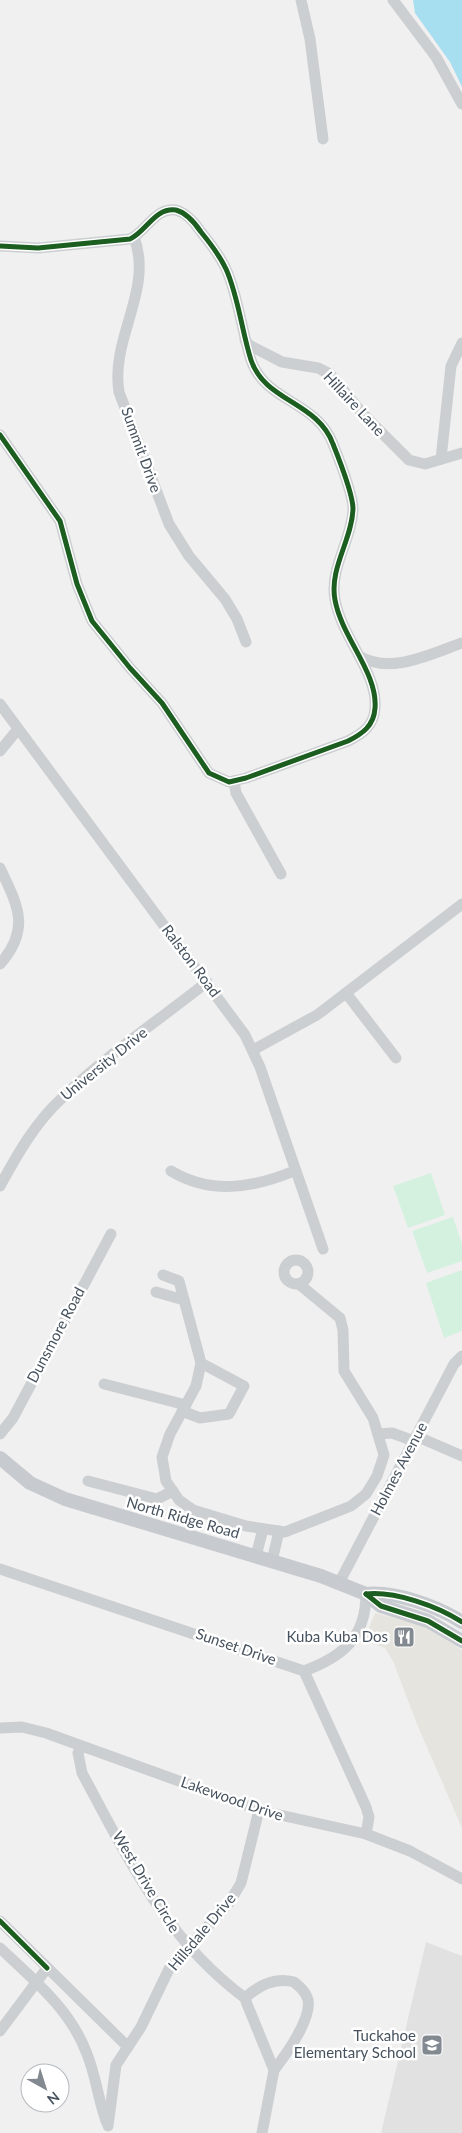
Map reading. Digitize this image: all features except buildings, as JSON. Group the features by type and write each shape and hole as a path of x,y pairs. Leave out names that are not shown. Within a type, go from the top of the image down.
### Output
{"main road":[{"name":"North Ridge Road","path":"0,1458 30,1483 65,1499 339,1583 366,1594 381,1606 428,1621 462,1641"},
{"name":"North Ridge Road","path":"366,1594 382,1593 434,1607 462,1622"}],"street":[{"path":"301,0 310,39 323,139"},
{"path":"393,0 436,57 462,104"},
{"path":"0,246 58,247 108,242 134,237 163,212 175,210 189,217 212,245 227,271 244,338 252,361 265,384 308,411 325,428 332,442 353,507 336,569 334,597 342,627 359,656 376,698 372,721 363,732 348,741 234,781 223,780 209,773 162,703 130,668 92,621 77,584 60,522 0,434"},
{"name":"Summit Drive","path":"134,237 138,247 141,276 119,354 117,378 119,392 169,524 189,556 225,599 237,619 246,642"},
{"name":"Hillaire Lane","path":"244,338 249,345 282,362 314,367 326,371 362,413 409,460 422,465 462,453"},
{"path":"441,459 451,366 462,342"},
{"path":"359,656 370,662 395,664 462,643"},
{"name":"Ralston Road","path":"0,704 235,1020 253,1050 323,1249"},
{"path":"0,751 18,729"},
{"path":"234,781 236,793 281,874"},
{"path":"0,868 17,910 19,932 13,948 0,964"},
{"path":"253,1050 298,1027 461,908"},
{"name":"University Drive","path":"0,1186 25,1144 60,1099 95,1068 207,982"},
{"path":"346,993 396,1058"},
{"path":"171,1171 184,1179 237,1188 259,1184 294,1171"},
{"name":"Dunsmore Road","path":"0,1434 13,1418 111,1234"},
{"path":"162,1275 179,1281 201,1363 196,1386 170,1434 162,1457 166,1481 178,1500 193,1510 246,1526 285,1532 352,1506 366,1494 377,1476 384,1455 373,1418 344,1371 343,1330 340,1318 299,1284"},
{"path":"156,1292 184,1300"},
{"name":"Holmes Avenue","path":"339,1583 454,1364 462,1356"},
{"path":"104,1384 184,1408 200,1418 229,1414 244,1386 201,1363"},
{"path":"378,1434 392,1433 415,1439 462,1456"},
{"path":"88,1481 157,1499 173,1491"},
{"path":"256,1556 263,1529"},
{"path":"272,1561 279,1531"},
{"name":"Sunset Drive","path":"0,1569 304,1671"},
{"path":"366,1594 364,1614 350,1644 344,1651 326,1663 304,1671 370,1817 366,1834"},
{"name":"Lakewood Drive","path":"0,1728 31,1729 259,1810 292,1819 366,1834 410,1852 462,1878"},
{"name":"West Drive Circle","path":"81,1747 78,1754 82,1773 152,1899 188,1947 225,1984 245,1998"},
{"name":"Hillsdale Drive","path":"109,2130 116,2066 141,2027 160,1983 169,1968 229,1903 241,1883 259,1810"},
{"path":"0,1922 128,2047"},
{"path":"0,1948 36,1981 65,2015 87,2052 109,2130"},
{"path":"0,2031 47,1968"},
{"path":"262,2133 274,2070 285,2057 308,2011 308,1999 294,1982 280,1980 261,1986 245,1998 274,2070"}],"shaded area":[{"path":"375,1613 423,1626 462,1650 462,1828 417,1724 393,1661 385,1648 364,1641"},
{"name":"Tuckahoe Elementary School","path":"426,1942 462,1956 462,2133 381,2133"}],"green space":[{"path":"431,1173 445,1215 408,1228 393,1186"},
{"path":"453,1217 462,1244 462,1261 427,1273 412,1231"},
{"path":"462,1270 462,1331 444,1338 426,1283"}],"water":[{"path":"413,0 462,0 462,87 450,62 415,13"}],"cycle path":[{"path":"0,246 38,248 130,239 136,236 156,216 169,210 184,213 196,225 215,250 226,269 234,290 251,360 258,374 267,385 304,410 325,430 333,444 345,476 353,509 349,532 335,577 335,600 345,628 366,668 371,682 375,708 370,725 348,741 246,778 229,782 209,773 162,703 130,668 92,621 77,584 60,521 0,435"},
{"path":"366,1594 381,1606 428,1621 462,1641"},
{"path":"366,1594 403,1597 441,1610 462,1622"},
{"path":"0,1921 47,1968"}],"place":[{"name":"Kuba Kuba Dos","path":"404,1637"},
{"name":"Tuckahoe Elementary School","path":"432,2045"}]}
